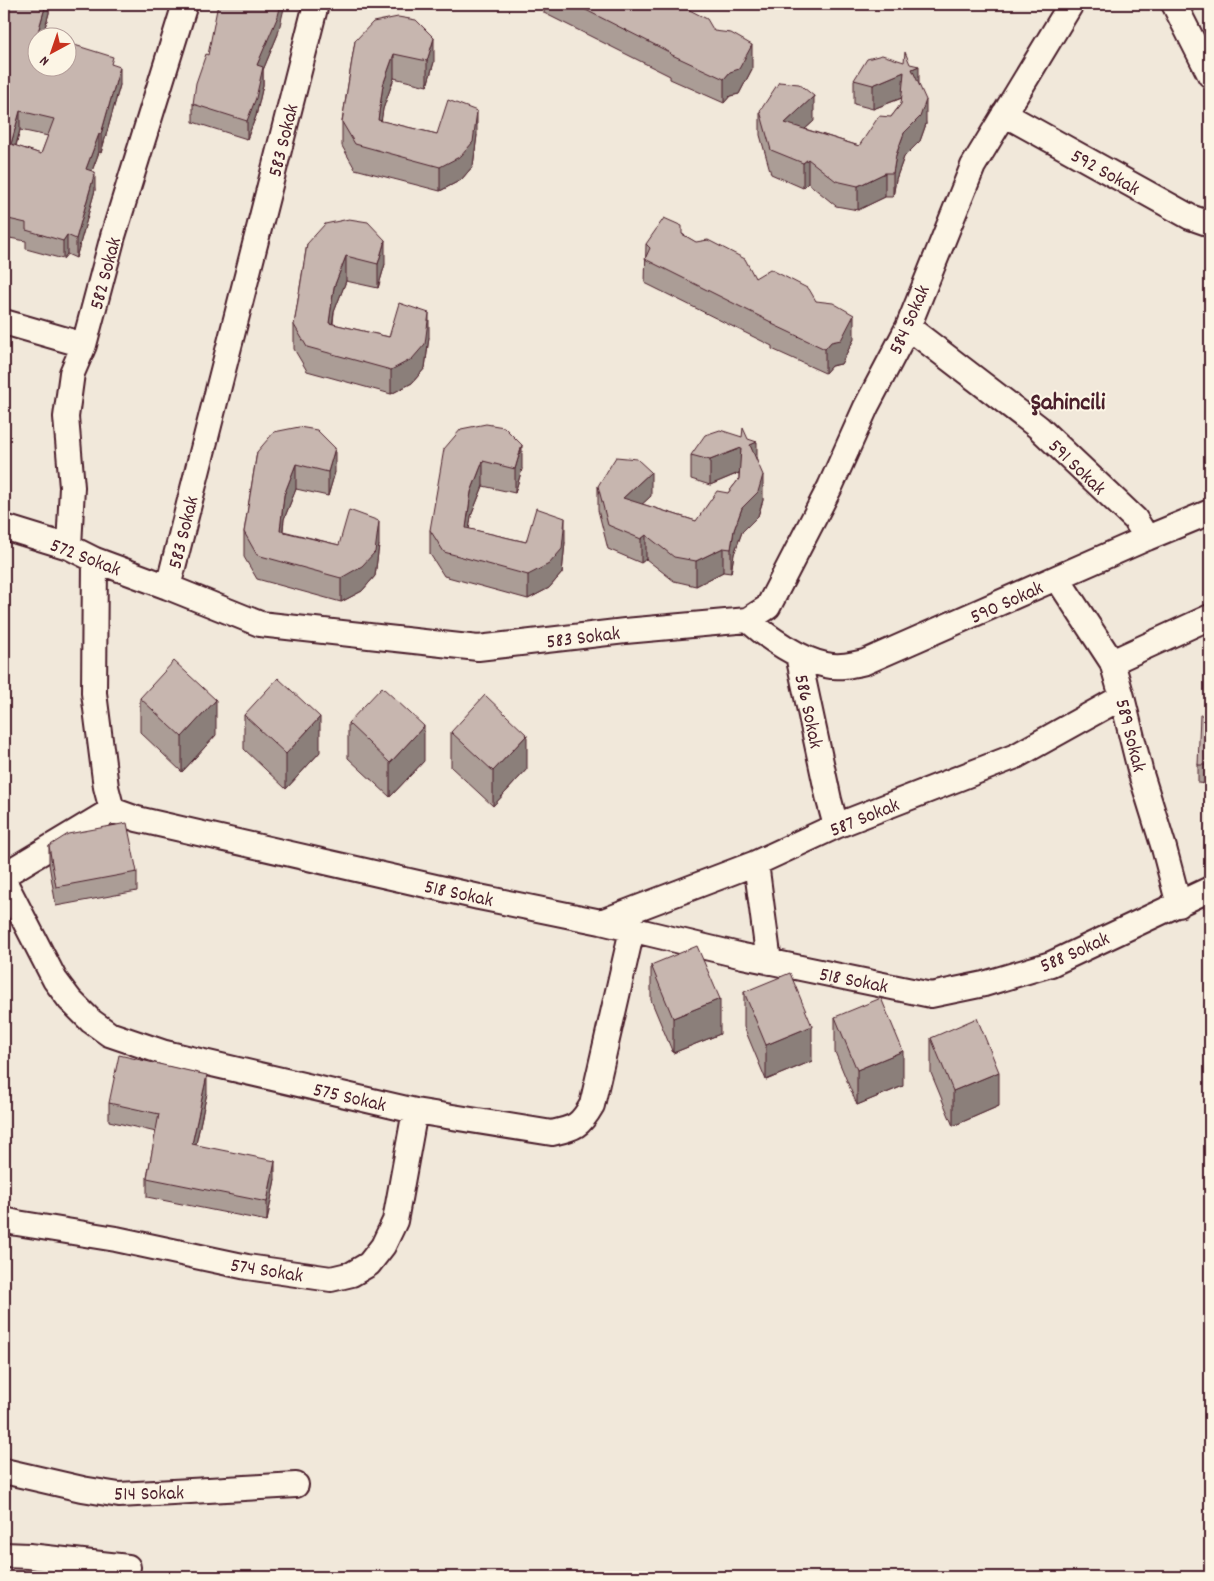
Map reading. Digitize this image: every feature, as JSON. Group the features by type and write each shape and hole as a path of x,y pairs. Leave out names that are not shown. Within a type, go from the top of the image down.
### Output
{"street":[{"name":"582 Sokak","path":"69,548 72,487 66,418 72,374 84,345 113,236 183,4"},
{"name":"583 Sokak","path":"316,4 168,587 260,624 478,648 625,631 743,621"},
{"name":"584 Sokak","path":"743,621 768,607 830,487 866,407 908,326 973,166 1071,4"},
{"path":"1174,4 1207,59"},
{"name":"592 Sokak","path":"1004,114 1190,217 1210,224"},
{"path":"4,322 84,345"},
{"name":"591 Sokak","path":"908,326 1038,427 1135,519 1148,538"},
{"name":"590 Sokak","path":"798,655 825,665 845,666 865,662 1210,512"},
{"name":"572 Sokak","path":"4,527 69,548 95,560 168,587"},
{"path":"4,875 112,810 106,787 94,694 95,560"},
{"name":"589 Sokak","path":"1057,578 1112,662 1141,774 1179,905"},
{"path":"1112,662 1210,617"},
{"name":"586 Sokak","path":"743,621 798,655 828,800 836,826"},
{"name":"587 Sokak","path":"601,922 756,864 836,826 1016,756 1122,697"},
{"name":"518 Sokak","path":"112,810 156,824 479,897 601,922 769,962 931,994"},
{"path":"756,864 769,962"},
{"name":"575 Sokak","path":"4,881 55,980 77,1007 91,1021 109,1034 165,1053 415,1111 552,1133 571,1129 584,1120 592,1106 632,930"},
{"name":"588 Sokak","path":"931,994 984,984 1051,964 1210,889"},
{"name":"574 Sokak","path":"4,1220 116,1239 248,1267 331,1279 352,1274 369,1264 384,1246 395,1221 415,1111"},
{"name":"514 Sokak","path":"4,1471 82,1489 118,1495 296,1485"},
{"path":"4,1555 27,1567 128,1568"}],"building":[{"path":"4,4 46,4 39,28 28,28 28,78 78,78 78,46 113,57 111,64 120,67 101,134 99,134 86,169 95,172 76,239 67,235 63,241 26,230 26,223 4,218","holes":["20,111 54,119 41,154 11,144"]},
{"path":"218,4 281,4 278,16 257,65 263,67 256,98 247,121 193,104 196,83 206,54 208,55"},
{"path":"574,4 651,4 654,8 661,4 678,4 707,19 714,31 731,33 752,45 739,69 730,72 724,79 670,54"},
{"path":"398,17 416,20 434,38 427,61 394,54 383,85 378,120 437,134 448,100 477,111 473,142 461,156 440,167 355,144 342,122 355,41 373,22"},
{"path":"905,52 910,64 919,66 912,69 926,100 920,117 904,133 896,155 893,173 885,173 858,186 836,181 808,159 803,163 771,150 760,111 779,82 799,84 814,96 785,123 859,146 879,116 891,117 901,104 904,72 873,85 854,80 867,59 882,55 904,62"},
{"path":"664,218 682,226 682,234 696,242 708,240 745,259 755,278 770,269 809,289 816,301 833,303 854,315 841,340 831,342 825,349 645,259 650,248 646,244"},
{"path":"349,219 368,222 385,240 378,264 346,256 334,287 329,323 389,337 399,303 429,313 425,344 412,359 391,370 307,347 294,325 307,244 325,224"},
{"path":"486,424 504,427 522,445 515,469 483,461 471,492 466,528 526,542 536,508 565,518 562,549 549,564 528,575 444,552 430,530 444,449 461,429"},
{"path":"299,427 317,430 335,448 328,472 296,464 284,495 280,531 339,545 349,510 379,521 375,552 362,566 341,578 257,555 244,532 257,452 274,432"},
{"path":"743,428 748,439 757,442 750,445 763,475 758,492 742,508 734,530 731,549 723,548 696,561 674,557 646,535 641,539 608,525 598,486 616,457 637,459 651,472 623,498 696,521 717,491 728,493 739,479 741,448 710,460 691,455 705,435 720,430 742,437"},
{"path":"174,661 216,700 182,737 140,698"},
{"path":"278,678 320,717 286,754 244,715"},
{"path":"382,687 424,726 390,763 348,723"},
{"path":"485,695 527,735 493,771 451,732"},
{"path":"1200,715 1210,715 1210,765 1198,765"},
{"path":"127,823 137,872 56,887 49,846 68,834"},
{"path":"697,946 720,999 673,1018 651,965"},
{"path":"790,973 812,1026 766,1045 744,992"},
{"path":"881,998 903,1051 857,1070 835,1017"},
{"path":"977,1018 999,1072 953,1091 931,1038"},
{"path":"119,1055 207,1075 192,1144 275,1161 267,1202 147,1178 159,1114 109,1103"}],"district":[{"name":"Şahincili","path":"1068,400"}]}
